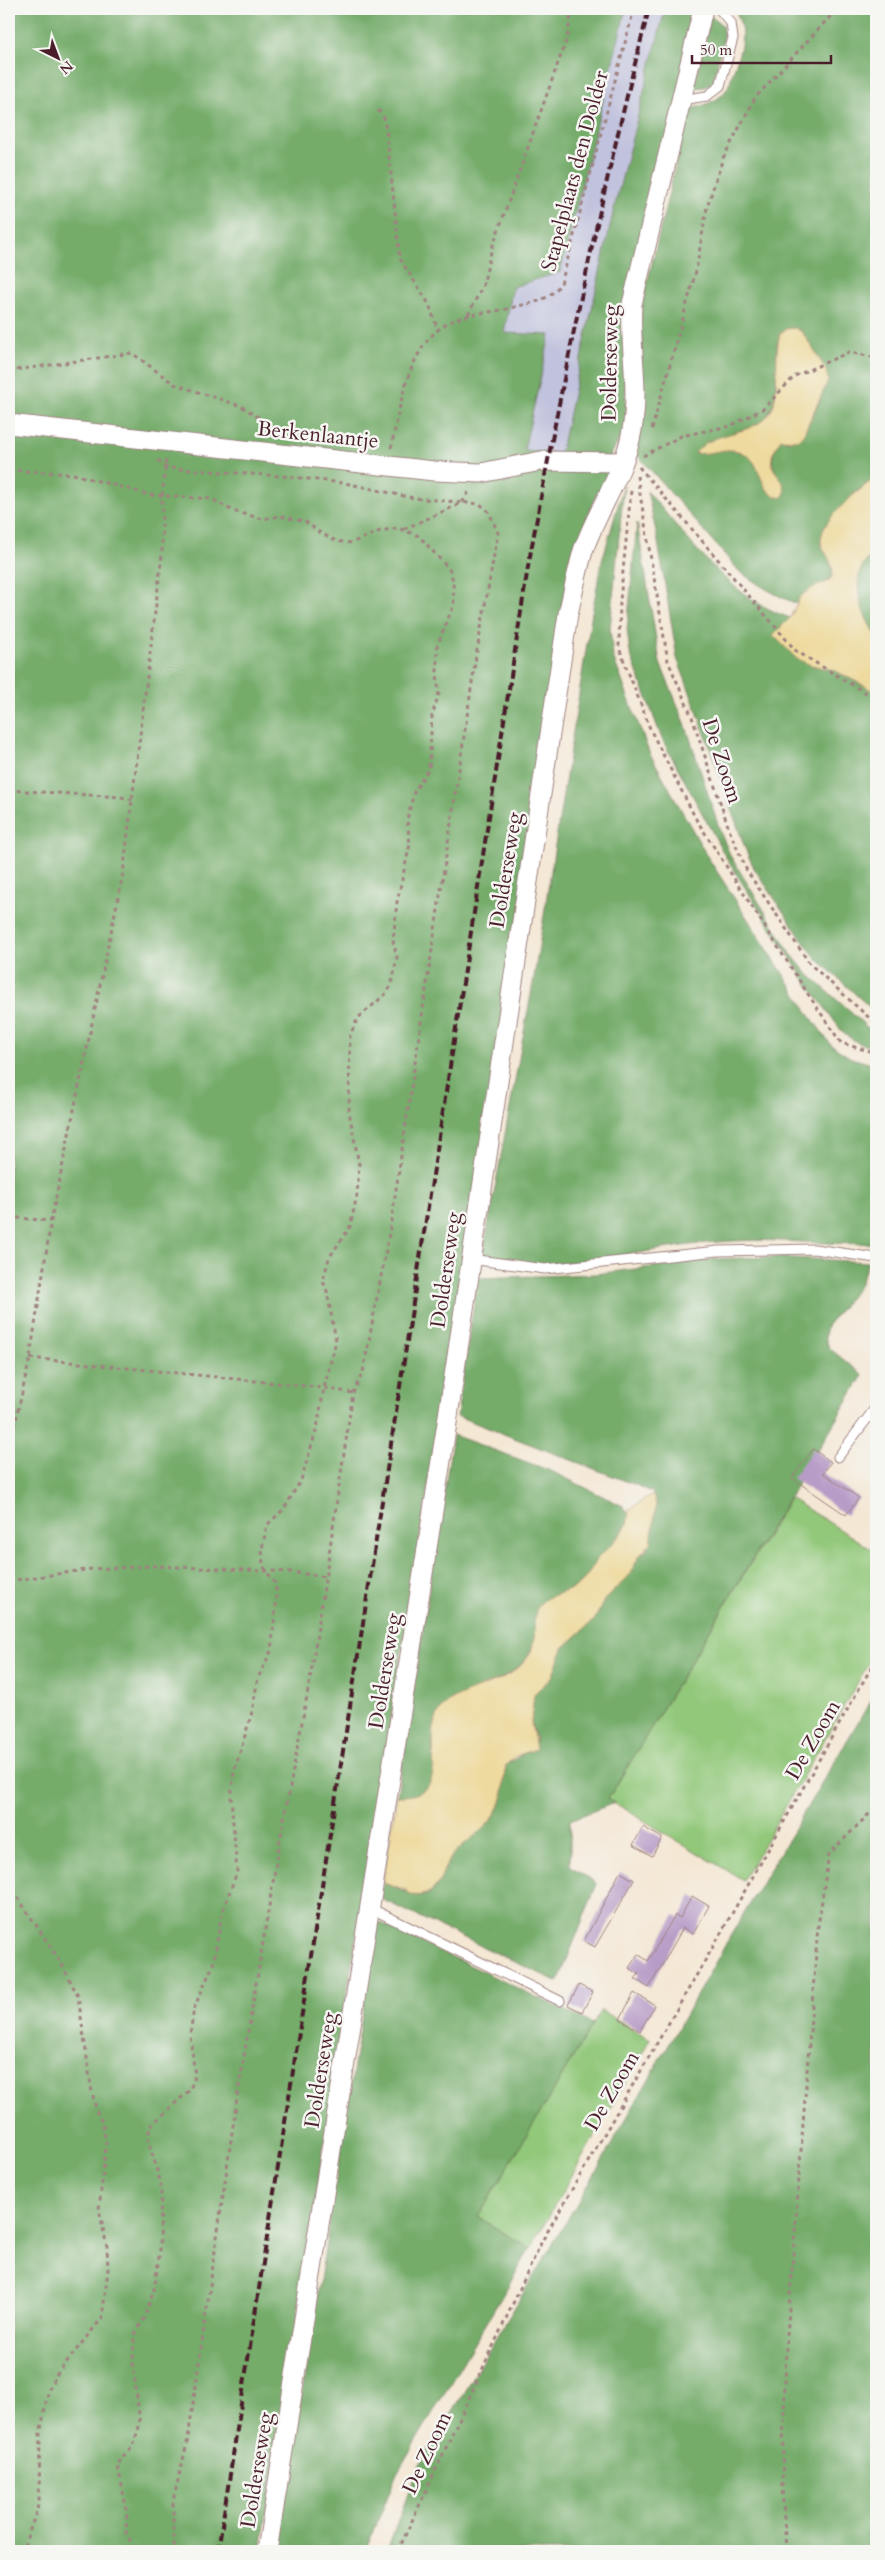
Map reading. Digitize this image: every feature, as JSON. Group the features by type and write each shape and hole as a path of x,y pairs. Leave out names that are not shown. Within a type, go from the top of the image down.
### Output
{"street":[{"name":"Dolderseweg","path":"267,2551 445,1433 568,614 583,551 628,462 637,396 630,323 632,304 703,9"},
{"name":"Berkenlaantje","path":"9,424 387,465 480,473 541,462 628,462"}],"lane":[{"path":"681,100 707,96 720,86 733,38 730,23 719,9"},
{"path":"470,1259 545,1270 718,1251 814,1249 876,1258"},
{"path":"838,1457 876,1407"},
{"path":"370,1908 560,2001"}],"path":[{"path":"468,315 483,285 492,248 564,47 572,9"},
{"name":"Stapelplaats den Dolder","path":"387,465 405,381 428,340 450,322 468,315 509,309 550,298 562,284 634,9"},
{"path":"650,435 696,271 707,207 723,158 755,98 837,9"},
{"path":"378,110 384,118 387,136 400,259 429,304 438,332"},
{"path":"628,462 681,436 730,426 763,409 795,376 849,352 876,358"},
{"path":"9,372 132,353 174,384 241,406 288,437"},
{"path":"9,1450 30,1358 51,1221 122,874 133,800 162,555 162,497 167,468 166,440"},
{"path":"628,462 642,448"},
{"path":"150,458 158,460 167,468 293,477 350,484 412,498 480,504 488,512 498,533 476,656 391,1224 363,1372 353,1394 311,1674 280,1840 237,2098 188,2439 173,2501 173,2551"},
{"path":"628,462 632,480"},
{"path":"628,462 796,651 876,699"},
{"name":"De Zoom","path":"628,462 668,660 692,717 730,832 747,871 810,964 876,1024"},
{"path":"9,470 73,474 162,497 212,499 233,511 263,519 280,516 306,522 336,541 351,543 380,531 403,530 462,503"},
{"path":"631,489 620,601 619,648 651,731 696,819 841,1043 876,1053"},
{"path":"135,2551 126,2532 127,2512 118,2466 121,2458 132,2447 140,2423 133,2365 134,2335 147,2312 154,2290 160,2251 160,2184 148,2140 150,2126 157,2117 178,2102 190,2090 195,2076 190,2034 194,2008 213,1966 222,1913 237,1872 231,1797 234,1772 252,1712 258,1678 271,1651 277,1595 274,1583 263,1566 262,1549 267,1525 284,1509 301,1480 317,1428 324,1388 336,1341 327,1291 323,1281 329,1258 350,1227 357,1195 359,1165 349,1111 350,1035 358,1018 388,992 393,979 398,957 393,941 397,902 410,844 408,820 414,792 429,768 432,716 440,693 437,646 454,604 454,580 449,569 419,536 403,530"},
{"path":"9,790 122,797 133,800"},
{"path":"9,1217 51,1221"},
{"path":"30,1358 324,1388 353,1394"},
{"path":"9,1581 92,1569 154,1566 191,1566 291,1572 326,1577"},
{"name":"De Zoom","path":"398,2551 542,2241 717,1940 876,1659"},
{"path":"786,2551 782,2486 786,2349 818,1926 830,1854 876,1807"},
{"path":"9,1884 61,1963 78,1996 92,2093 97,2112 103,2124 106,2144 99,2209 107,2247 108,2270 102,2318 57,2374 49,2388 40,2434 39,2500 36,2516 22,2551"}],"shaded area":[{"path":"626,9 665,9 613,213 560,455 524,450 550,335 504,333 513,287 601,106"}],"green space":[{"path":"9,9 626,9 560,272 513,287 504,333 550,335 524,450 560,454 613,213 665,9 699,9 626,342 626,431 611,452 607,480 578,548 350,1975 261,2551 9,2551"},
{"path":"734,9 876,9 876,477 852,495 823,549 830,557 833,575 824,583 804,594 798,604 767,590 739,571 634,451 642,341 640,325 642,305 689,109 714,101 727,88 741,45 742,36 739,18","holes":["795,328 802,332 826,370 820,400 802,437 789,441 781,439 775,450 772,460 773,465 782,480 758,470 753,459 737,451 719,449 695,453 709,441 757,425 765,420 773,405 776,387 777,343 786,329"]},
{"path":"711,16 722,25 724,37 713,82 705,87 694,88"},
{"path":"624,485 610,629 613,657 649,752 707,856 831,1045 851,1058 876,1065 876,1243 732,1241 569,1263 546,1264 482,1258 534,978 592,612 602,561"},
{"path":"647,491 694,547 729,581 747,596 790,618 773,635 811,665 834,670 876,692 876,1013 818,960 805,944 754,868 745,848 677,658 657,536"},
{"path":"637,523 660,663 685,723 721,834 731,857 791,954 806,972 876,1035 876,1048 858,1043 843,1033 807,983 729,863 662,739 630,653 627,629"},
{"path":"876,551 876,634 863,611 858,591 858,581 863,565"},
{"path":"774,1257 868,1262 859,1286 827,1326 825,1336 829,1348 863,1375 608,1799 614,1803 570,1820 570,1866 597,1884 558,1982 381,1899 383,1882 416,1896 426,1895 431,1892 436,1888 446,1864 454,1852 482,1830 494,1816 499,1807 506,1765 526,1752 536,1740 531,1722 534,1694 552,1677 563,1648 595,1619 604,1600 628,1577 640,1555 647,1550 656,1504 652,1492 457,1416 478,1278 595,1274 716,1259"},
{"path":"453,1435 551,1471 623,1506 629,1514 627,1524 612,1545 596,1562 590,1575 575,1587 549,1598 535,1614 535,1631 532,1645 528,1656 521,1665 501,1678 457,1697 449,1703 433,1739 434,1765 431,1782 424,1790 413,1797 397,1796"},
{"path":"790,1498 876,1552 876,1651 743,1880 608,1799"},
{"path":"876,1692 876,2551 387,2551 416,2472 597,2170 735,1928"},
{"path":"377,1921 593,2024 478,2217 530,2249 397,2473 366,2551 277,2551"},
{"path":"601,2010 650,2039 530,2249 478,2217"}],"sand":[{"path":"795,328 802,332 817,355 826,370 828,381 802,437 797,440 781,439 775,450 772,464 784,485 785,493 781,498 773,495 768,490 755,464 745,454 732,450 695,453 708,442 756,424 770,412 774,403 777,350 780,333 786,329"},
{"path":"876,477 876,551 863,565 858,581 858,591 863,611 876,634 876,692 834,670 811,665 797,659 773,635 790,618 800,597 810,589 829,581 833,575 831,564 821,540 823,531 835,513"},
{"path":"653,1494 656,1504 651,1543 640,1555 628,1577 604,1600 595,1619 563,1648 552,1677 534,1694 531,1722 536,1749 516,1756 506,1765 502,1797 494,1816 483,1829 451,1857 439,1882 430,1892 422,1895 411,1895 406,1890 383,1882 397,1796 417,1794 428,1786 433,1774 434,1726 440,1711 452,1700 494,1682 517,1669 531,1650 534,1641 536,1611 540,1604 548,1598 577,1586 583,1581 599,1557 624,1530 629,1514 627,1511"}],"building":[{"path":"813,1449 831,1462 823,1473 859,1498 846,1515 792,1478"},
{"path":"643,1827 662,1838 652,1856 633,1845"},
{"path":"620,1872 634,1880 595,1947 584,1941"},
{"path":"692,1896 709,1906 693,1934 683,1928 649,1988 635,1979 639,1974 629,1968 638,1954 648,1961 675,1915 680,1918"},
{"path":"579,1985 593,1992 582,2012 568,2005"},
{"path":"634,1993 655,2005 640,2031 620,2019"}],"railway":[{"path":"218,2551 528,567 583,287 631,78 649,9"}]}
